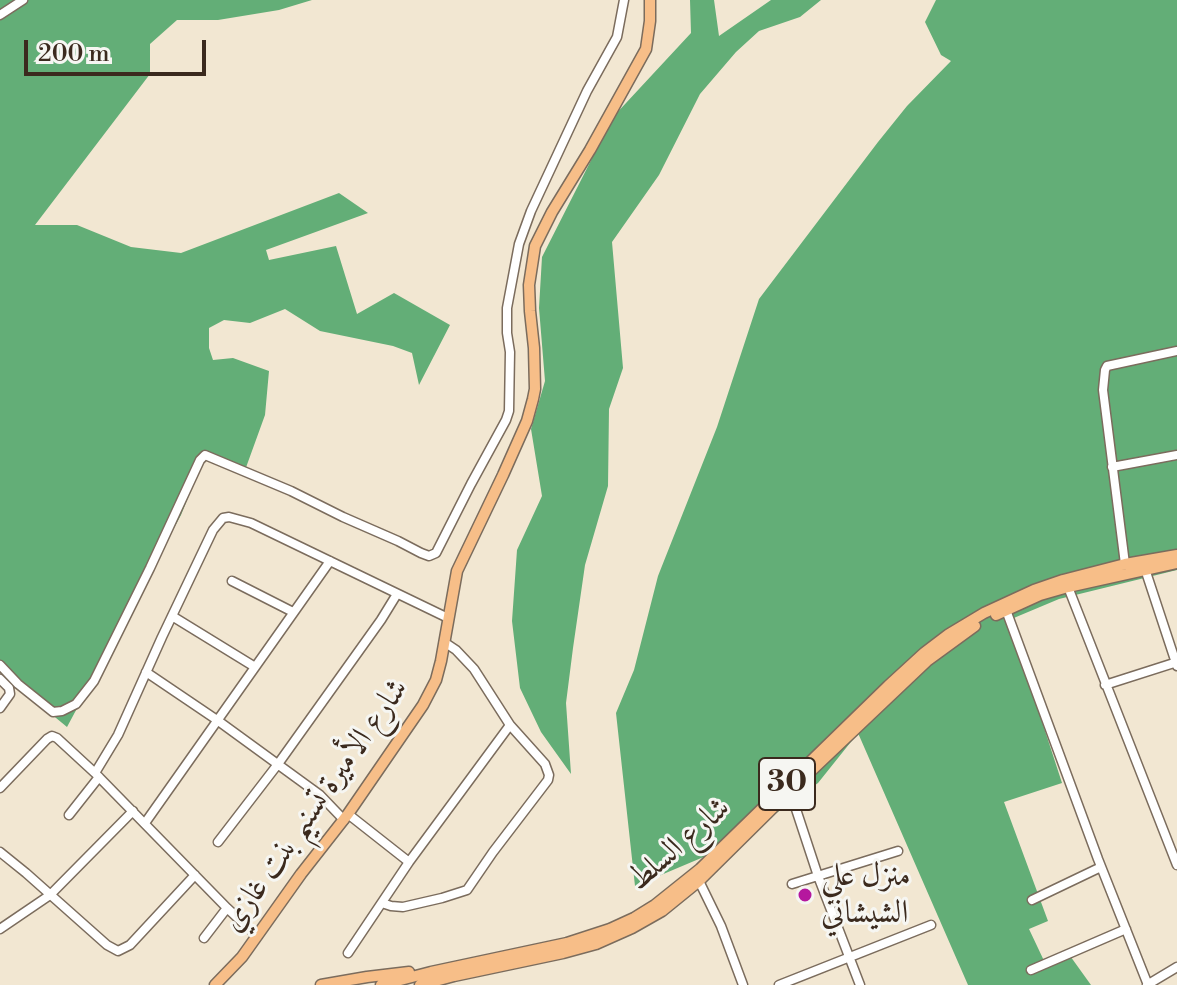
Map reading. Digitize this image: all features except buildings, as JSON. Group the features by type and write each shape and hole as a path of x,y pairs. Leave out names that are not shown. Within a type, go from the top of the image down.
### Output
{"main road":[{"name":"شارع الأميرة تسنيم بنت غازي","path":"215,985 257,936 346,817 423,705 436,680 457,571 527,421 533,399 534,348 529,285 535,246 646,49 650,0"},
{"name":"شارع السلط","path":"381,985 567,943 634,918 700,869 896,678 938,642 984,613 1063,580 1177,555"},
{"name":"شارع السلط","path":"422,985 454,980 596,944 644,922 670,906 699,881 934,655 971,628 1040,595 1177,563"},
{"name":"شارع الأميرة تسنيم بنت غازي","path":"225,985 231,968"},
{"path":"321,985 367,977 431,972"}],"street":[{"path":"0,15 23,0"},
{"path":"0,665 53,712 76,704 94,681 205,455 291,491 421,553 429,556 437,552 506,420 510,364 507,308 519,244 531,211 587,91 617,37 624,0"},
{"path":"1125,564 1103,390 1105,370 1107,366 1177,351"},
{"path":"1112,467 1177,455"},
{"path":"69,815 97,775 118,735 213,530 223,518 251,523 448,618"},
{"path":"145,823 330,561"},
{"path":"1105,685 1177,663 1145,569"},
{"path":"232,581 293,612"},
{"path":"1068,587 1177,865"},
{"path":"218,842 278,764 397,594"},
{"path":"1006,610 1147,985 1177,967"},
{"path":"172,616 255,667"},
{"path":"382,903 403,907 464,892 544,787 549,775 545,764 510,725 474,669 444,642"},
{"path":"146,672 278,764 409,862"},
{"path":"0,679 9,688 10,694 0,708"},
{"path":"348,953 409,862 510,725"},
{"path":"0,787 52,736 61,740 257,936"},
{"path":"790,791 818,876 860,985"},
{"path":"0,929 50,895 133,811"},
{"path":"792,884 898,851"},
{"path":"0,852 107,945 118,951 130,945 195,875"},
{"path":"1032,900 1101,867"},
{"path":"699,881 721,926 743,985"},
{"path":"204,938 227,908"},
{"path":"779,985 931,925"},
{"path":"1031,970 1126,929"}],"green space":[{"path":"0,0 312,0 279,10 218,20 177,20 150,44 150,74 35,225 77,225 131,247 181,253 339,193 368,213 266,250 269,260 336,246 357,314 394,293 450,325 419,385 412,353 320,331 285,309 250,323 224,320 209,328 209,348 213,360 233,358 269,371 265,415 244,473 207,451 181,515 67,727 0,672"},
{"path":"690,0 714,0 719,36 771,0 821,0 800,17 759,31 736,52 700,94 659,175 612,242 623,368 609,409 608,486 585,565 573,648 566,703 571,774 541,732 520,688 512,621 517,550 542,496 531,429 545,381 539,308 542,257 613,117 691,33"},
{"path":"936,0 1177,0 1177,570 1059,599 1009,620 1062,783 1004,802 1048,921 1029,929 1046,965 1068,953 1091,985 968,985 858,733 818,783 732,845 635,886 616,713 634,670 658,576 717,427 759,299 907,106 951,61 941,55 925,22"}],"place":[{"name":"منزل علي الشيشاني","path":"805,895"}]}
